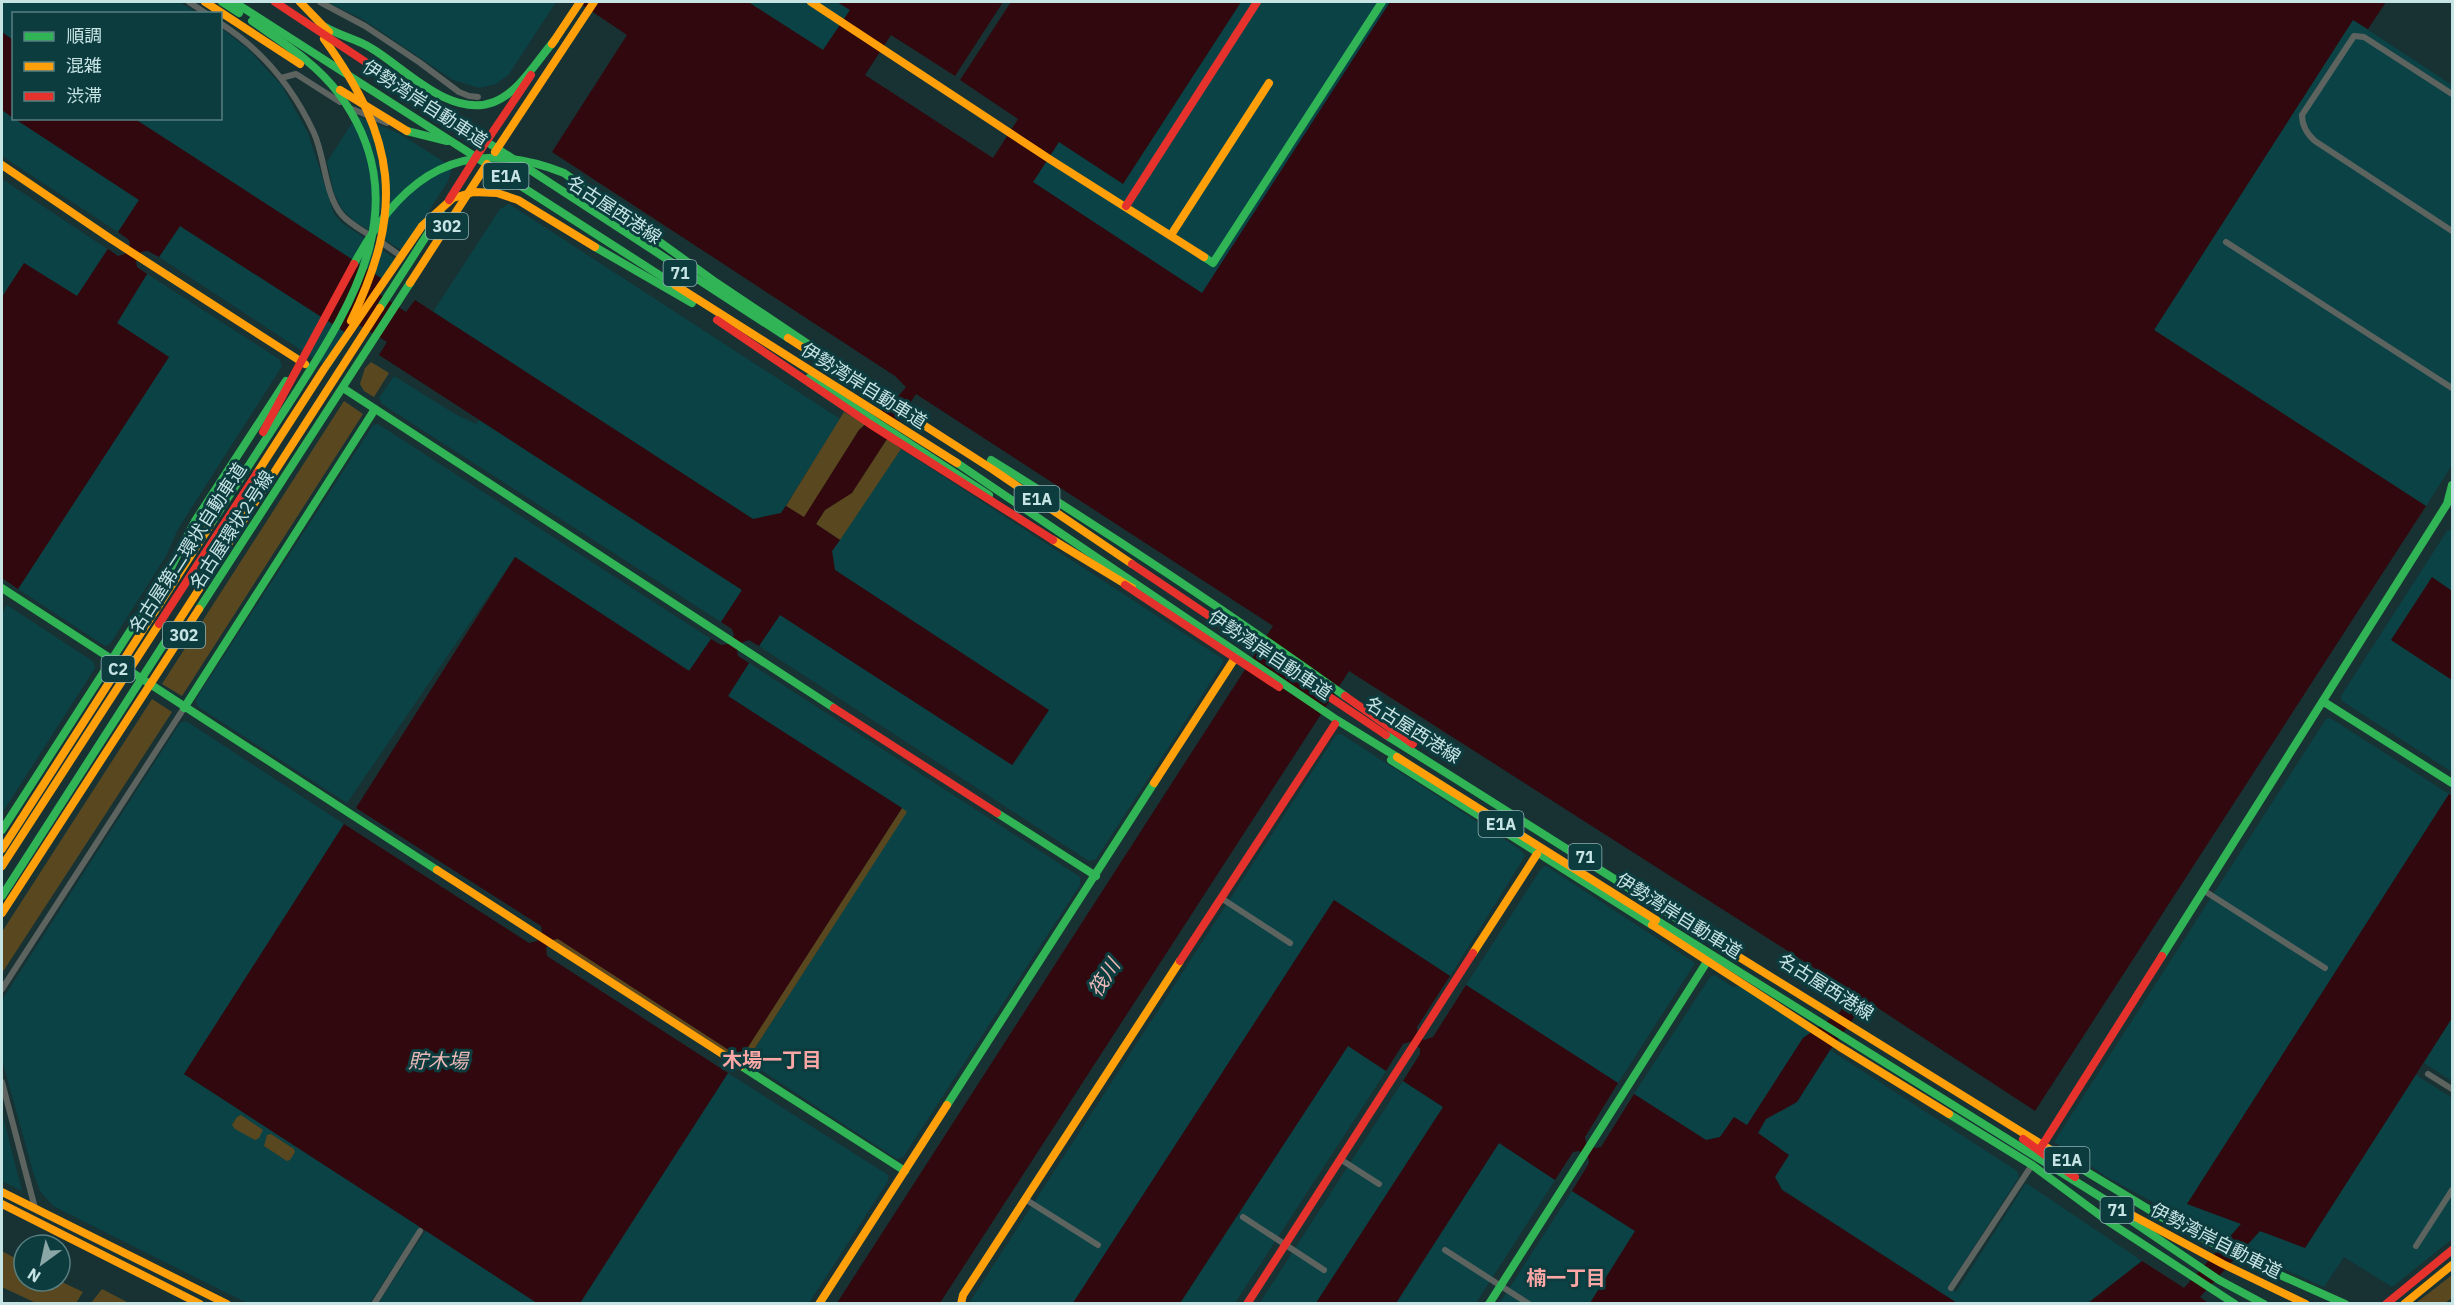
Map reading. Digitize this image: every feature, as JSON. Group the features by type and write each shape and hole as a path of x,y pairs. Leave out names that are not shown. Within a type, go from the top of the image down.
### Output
{"main road":[{"name":"名古屋西港線","path":"204,2 220,12"},
{"path":"222,2 300,57 337,90 358,122 368,147 377,192 373,242 357,284 314,364 234,489"},
{"name":"伊勢湾岸自動車道","path":"234,2 779,352 984,480 1337,720 1502,825 2088,1190 2160,1232 2238,1273 2306,1304"},
{"name":"伊勢湾岸自動車道","path":"275,2 916,424 1062,515 1367,723 1533,829 2163,1218 2244,1259 2345,1304"},
{"path":"288,2 330,46 356,84 376,129 385,166 387,186 385,227 377,263 358,307 324,369"},
{"name":"名古屋環状2号線","path":"2,913 594,2"},
{"path":"811,2 1051,160 1213,263 1382,2"},
{"path":"1126,206 1257,2"},
{"name":"名古屋西港線","path":"303,4 370,73 1247,639 1346,707 1856,1026 2040,1150 2196,1266 2264,1304"},
{"path":"322,26 339,36 371,49 443,97 459,104 475,107 489,105 505,96 555,40 578,4"},
{"name":"名古屋西港線","path":"222,13 407,131 449,141 487,164 691,301 906,440 1335,724 1537,854 1708,960 1840,1047 2032,1165 2109,1222 2235,1304"},
{"name":"名古屋環状2号線","path":"2,896 355,349 483,145 555,40"},
{"path":"1171,235 1269,83"},
{"path":"234,489 351,271 390,207 408,188 429,173 451,164 484,156 529,160 570,177 714,281 864,382 916,424 1023,478 1254,630 1410,742 1498,800 1533,829"},
{"path":"2,165 152,266 333,382"},
{"path":"324,369 432,215 453,198 485,191 507,195 530,206 610,257 779,352"},
{"path":"691,301 764,353 1048,538 1212,636"},
{"path":"2,830 172,566 195,521 299,360"},
{"name":"名古屋第二環状自動車道","path":"2,866 324,369"},
{"path":"343,388 753,656 1096,876"},
{"path":"184,708 375,409"},
{"path":"2032,1165 2203,890 2451,504 2449,491 2452,485"},
{"name":"名古屋第二環状自動車道","path":"2,849 234,489"},
{"path":"2,588 111,661 905,1171"},
{"path":"819,1304 1235,658"},
{"path":"2324,702 2452,783"},
{"path":"961,1304 963,1295 1335,724"},
{"path":"1247,1304 1537,854"},
{"path":"1489,1304 1708,960"},
{"path":"2,1192 226,1304"},
{"path":"2,1204 200,1304"},
{"path":"2386,1304 2452,1250"},
{"path":"2404,1304 2452,1265"}],"street":[{"path":"189,2 204,12"},
{"path":"320,2 365,26 459,92 478,97"},
{"path":"222,24 246,39 281,78 301,108 315,136 338,210 349,222 410,262"},
{"path":"2452,94 2364,37 2354,36 2302,115 2302,123 2308,135 2315,141 2452,231"},
{"path":"281,78 296,74 356,112 407,131"},
{"path":"2226,242 2452,388"},
{"path":"2,989 184,708"},
{"path":"2203,890 2325,968"},
{"path":"1221,898 1290,943"},
{"path":"2428,1074 2452,1089"},
{"path":"2,1082 35,1208"},
{"path":"1340,1160 1379,1185"},
{"path":"1951,1288 2032,1165"},
{"path":"2416,1246 2452,1190"},
{"path":"1026,1199 1098,1245"},
{"path":"1243,1218 1324,1270"},
{"path":"374,1304 420,1231"},
{"path":"1445,1250 1529,1304"}],"shaded area":[{"path":"2,2 179,2 196,12 12,12 12,39 2,32"},
{"path":"327,2 556,2 509,74 496,84 479,88 453,80 364,20"},
{"path":"749,2 837,2 850,10 823,50"},
{"path":"1241,2 1390,2 1202,294 1033,182 1059,142 1123,183"},
{"path":"2353,20 2452,85 2452,465 2426,506 2154,330"},
{"path":"222,29 248,49 282,86 308,133 334,214 342,223 400,262 387,282 137,120 222,120"},
{"path":"2,110 12,117 12,120 17,120 139,200 118,232 2,156"},
{"path":"360,117 400,134 452,167 448,181 403,251 354,221 342,209 334,193 327,162 352,123"},
{"path":"2,179 107,249 77,296 24,263 2,297"},
{"path":"509,204 840,419 781,513 753,519 433,312 500,209"},
{"path":"180,226 351,336 330,369 159,257"},
{"path":"147,274 279,359 282,366 178,529 166,556 110,644 105,646 18,589 169,357 117,323"},
{"path":"371,362 389,373 374,397 364,391 360,384 365,368"},
{"path":"394,376 455,414 476,424 479,420 742,590 721,622 382,404 379,398"},
{"path":"344,401 363,414 182,696 162,684"},
{"path":"844,412 865,424 804,518 786,506"},
{"path":"378,424 711,639 690,671 515,557 347,803 197,706 196,699 373,425"},
{"path":"887,439 901,449 840,540 816,524 825,510 852,492"},
{"path":"901,449 1223,659 1223,663 1096,859 1089,861 759,646 780,615 1013,765 1049,710 835,570 832,551"},
{"path":"2452,529 2452,591 2433,578 2391,640 2452,680 2452,772 2342,701 2341,696 2447,531"},
{"path":"7,605 94,662 95,668 2,813 2,614"},
{"path":"749,663 1080,877 1080,885 903,1157 897,1159 747,1061 906,812 728,696"},
{"path":"152,699 172,712 2,973 2,932"},
{"path":"2330,718 2449,794 2188,1203 2241,1224 2226,1242 2107,1177 2054,1142 2326,719"},
{"path":"186,721 344,824 184,1074 420,1226 370,1303 247,1303 53,1206 40,1191 33,1172 2,1059 2,1000 180,723"},
{"path":"1341,734 1521,850 1525,856 1450,976 1334,900 1073,1303 971,1304 971,1300 1336,735"},
{"path":"902,808 907,812 744,1065 552,940 558,938 741,1057"},
{"path":"1546,866 1695,963 1618,1083 1466,985 1541,869"},
{"path":"1714,975 1733,987 1741,986 1812,1033 1803,1038 1747,1126 1734,1117 1720,1137 1706,1140 1634,1094 1710,977"},
{"path":"2452,1018 2452,1081 2424,1063"},
{"path":"1348,1046 1386,1071 1235,1303 1180,1304"},
{"path":"1830,1050 2017,1171 2019,1177 1948,1287 1956,1292 2026,1183 2142,1261 2087,1303 1957,1303 1782,1189 1758,1133 1766,1119 1797,1102"},
{"path":"728,1073 888,1175 888,1181 809,1303 580,1304"},
{"path":"2416,1075 2452,1098 2452,1239 2392,1287 2344,1257 2324,1287 2242,1250 2260,1231 2305,1248"},
{"path":"1403,1081 1444,1107 1316,1303 1259,1304"},
{"path":"2,1113 22,1191 2,1181"},
{"path":"241,1115 263,1130 259,1138 255,1140 235,1129 232,1125"},
{"path":"271,1134 294,1149 295,1152 290,1160 287,1161 264,1146 267,1135"},
{"path":"1499,1143 1555,1180 1476,1303 1396,1304"},
{"path":"1572,1191 1635,1231 1590,1303 1499,1304"},
{"path":"426,1230 537,1303 378,1304"},
{"path":"2,1251 12,1256 12,1292 2,1287"},
{"path":"2452,1275 2452,1298 2445,1303 2416,1303"},
{"path":"72,1287 83,1292 76,1303 36,1303 15,1293 72,1293"},
{"path":"102,1289 129,1303 91,1303"}],"water":[{"path":"578,2 748,2 823,50 850,10 837,2 1003,2 955,76 891,35 865,75 993,158 1018,119 960,80 1011,2 1241,2 1123,184 1059,142 1033,182 1202,293 1390,2 2386,2 2368,29 2353,20 2154,330 2426,506 2035,1111 1864,999 1852,1021 1830,1050 1797,1102 1766,1119 1758,1133 1789,1155 1775,1177 1782,1190 1957,1303 1590,1303 1635,1231 1572,1191 1589,1163 1588,1157 1579,1151 1573,1152 1555,1180 1499,1143 1396,1303 1316,1303 1443,1107 1403,1081 1420,1054 1420,1048 1410,1042 1403,1044 1386,1071 1348,1046 1180,1303 1073,1303 1334,900 1450,976 1417,1027 1418,1036 1424,1040 1433,1037 1466,985 1618,1083 1585,1137 1586,1143 1595,1148 1601,1147 1634,1094 1706,1140 1720,1137 1734,1117 1747,1125 1803,1038 1840,1012 1852,992 1349,671 940,1303 837,1303 1273,626 916,394 852,493 825,510 816,524 840,540 832,551 835,570 1049,710 1012,765 780,615 759,646 749,640 743,642 737,650 738,656 749,663 728,696 902,808 741,1058 558,939 552,940 546,948 547,956 728,1073 580,1303 537,1303 184,1074 344,824 529,943 537,941 542,932 541,926 356,808 515,557 689,671 711,639 721,645 728,644 734,635 732,629 721,622 742,590 379,355 387,342 359,325 351,336 180,226 159,257 148,251 141,252 136,261 137,267 147,274 117,323 169,357 18,589 2,578 2,297 24,263 77,296 108,249 118,256 125,254 130,245 129,240 118,232 139,200 17,120 137,120 387,282 379,294 406,312 415,300 753,519 781,513 786,506 804,517 859,430 897,398 906,387 895,376 552,152 627,35"},
{"path":"2,32 12,39 12,117 2,110"},
{"path":"2432,577 2452,591 2452,680 2391,640"},
{"path":"2449,794 2452,796 2452,1018 2305,1248 2260,1231 2200,1297 2208,1303 2087,1304 2142,1261 2184,1288 2241,1224 2187,1204"}],"traffic: fast":[{"path":"222,2 239,13"},
{"path":"234,2 675,285"},
{"path":"1204,257 1213,263 1382,2"},
{"path":"211,524 339,322 356,285 369,248 375,210 374,172 362,133 339,94 310,63 252,21"},
{"path":"325,27 371,48 445,98 461,104 477,105 494,102 512,91 528,75 555,40"},
{"path":"438,110 788,338"},
{"path":"407,131 447,141"},
{"path":"354,264 393,206 415,185 439,170 466,160 495,158 528,162 564,173 714,281 811,346"},
{"path":"380,308 441,213"},
{"path":"595,247 692,303"},
{"path":"199,609 410,283"},
{"path":"809,378 989,495"},
{"path":"2,830 172,566 195,521 286,381"},
{"path":"343,388 834,708"},
{"path":"184,708 375,409"},
{"path":"991,460 1170,575 1345,696"},
{"path":"957,463 1337,720 1397,757"},
{"path":"2162,956 2447,504 2452,485"},
{"path":"2,588 437,870"},
{"path":"2,896 167,639"},
{"path":"2324,702 2452,783"},
{"path":"1386,735 1689,926"},
{"path":"1391,760 1652,925"},
{"path":"947,1105 1154,783"},
{"path":"997,813 1096,876"},
{"path":"1656,920 2115,1206"},
{"path":"1489,1304 1708,960"},
{"path":"741,1066 905,1171"},
{"path":"1949,1114 2032,1165 2109,1222 2235,1304"},
{"path":"2049,1149 2163,1218 2244,1259 2345,1304"},
{"path":"2126,1217 2219,1280 2264,1304"}],"traffic: slow":[{"path":"205,2 220,12"},
{"path":"300,2 329,32"},
{"path":"552,44 580,2"},
{"path":"495,152 594,2"},
{"path":"811,2 1051,160 1204,257"},
{"path":"222,13 300,64"},
{"path":"324,39 367,110 379,143 385,176 385,209 380,244 368,281 351,321"},
{"path":"1171,235 1269,83"},
{"path":"340,90 407,131"},
{"path":"410,283 487,164"},
{"path":"2,165 111,239 305,364"},
{"path":"257,473 324,369 422,226 453,198 474,192 497,193 518,200 595,247"},
{"path":"675,285 957,463"},
{"path":"167,639 380,308"},
{"path":"788,338 992,469 1132,564"},
{"path":"2,849 211,524"},
{"path":"1053,540 1132,588"},
{"path":"2,913 199,609"},
{"path":"2,866 159,624"},
{"path":"1154,783 1235,658"},
{"path":"1397,757 1656,920"},
{"path":"1473,953 1537,854"},
{"path":"437,870 741,1066"},
{"path":"1652,925 1840,1047 1949,1114"},
{"path":"1689,926 2049,1149"},
{"path":"961,1304 963,1295 1180,961"},
{"path":"819,1304 947,1105"},
{"path":"2,1192 227,1304"},
{"path":"2,1204 200,1304"},
{"path":"2115,1206 2223,1264 2306,1304"},
{"path":"2404,1304 2452,1265"}],"traffic: jam":[{"path":"275,2 438,110"},
{"path":"1126,206 1257,2"},
{"path":"476,157 531,75"},
{"path":"449,200 476,157"},
{"path":"263,432 354,264"},
{"path":"717,320 870,424 1053,540"},
{"path":"159,624 257,473"},
{"path":"1132,564 1386,735"},
{"path":"1125,585 1279,687"},
{"path":"1345,696 1413,744"},
{"path":"834,708 997,813"},
{"path":"1180,961 1335,724"},
{"path":"1247,1304 1473,953"},
{"path":"2040,1149 2162,956"},
{"path":"2023,1139 2075,1177"},
{"path":"2386,1304 2452,1250"}],"district":[{"name":"木場一丁目","path":"772,1060"},
{"name":"楠一丁目","path":"1566,1278"}],"water label":[{"name":"筏川","path":"1104,978"},
{"name":"貯木場","path":"438,1061"}]}
